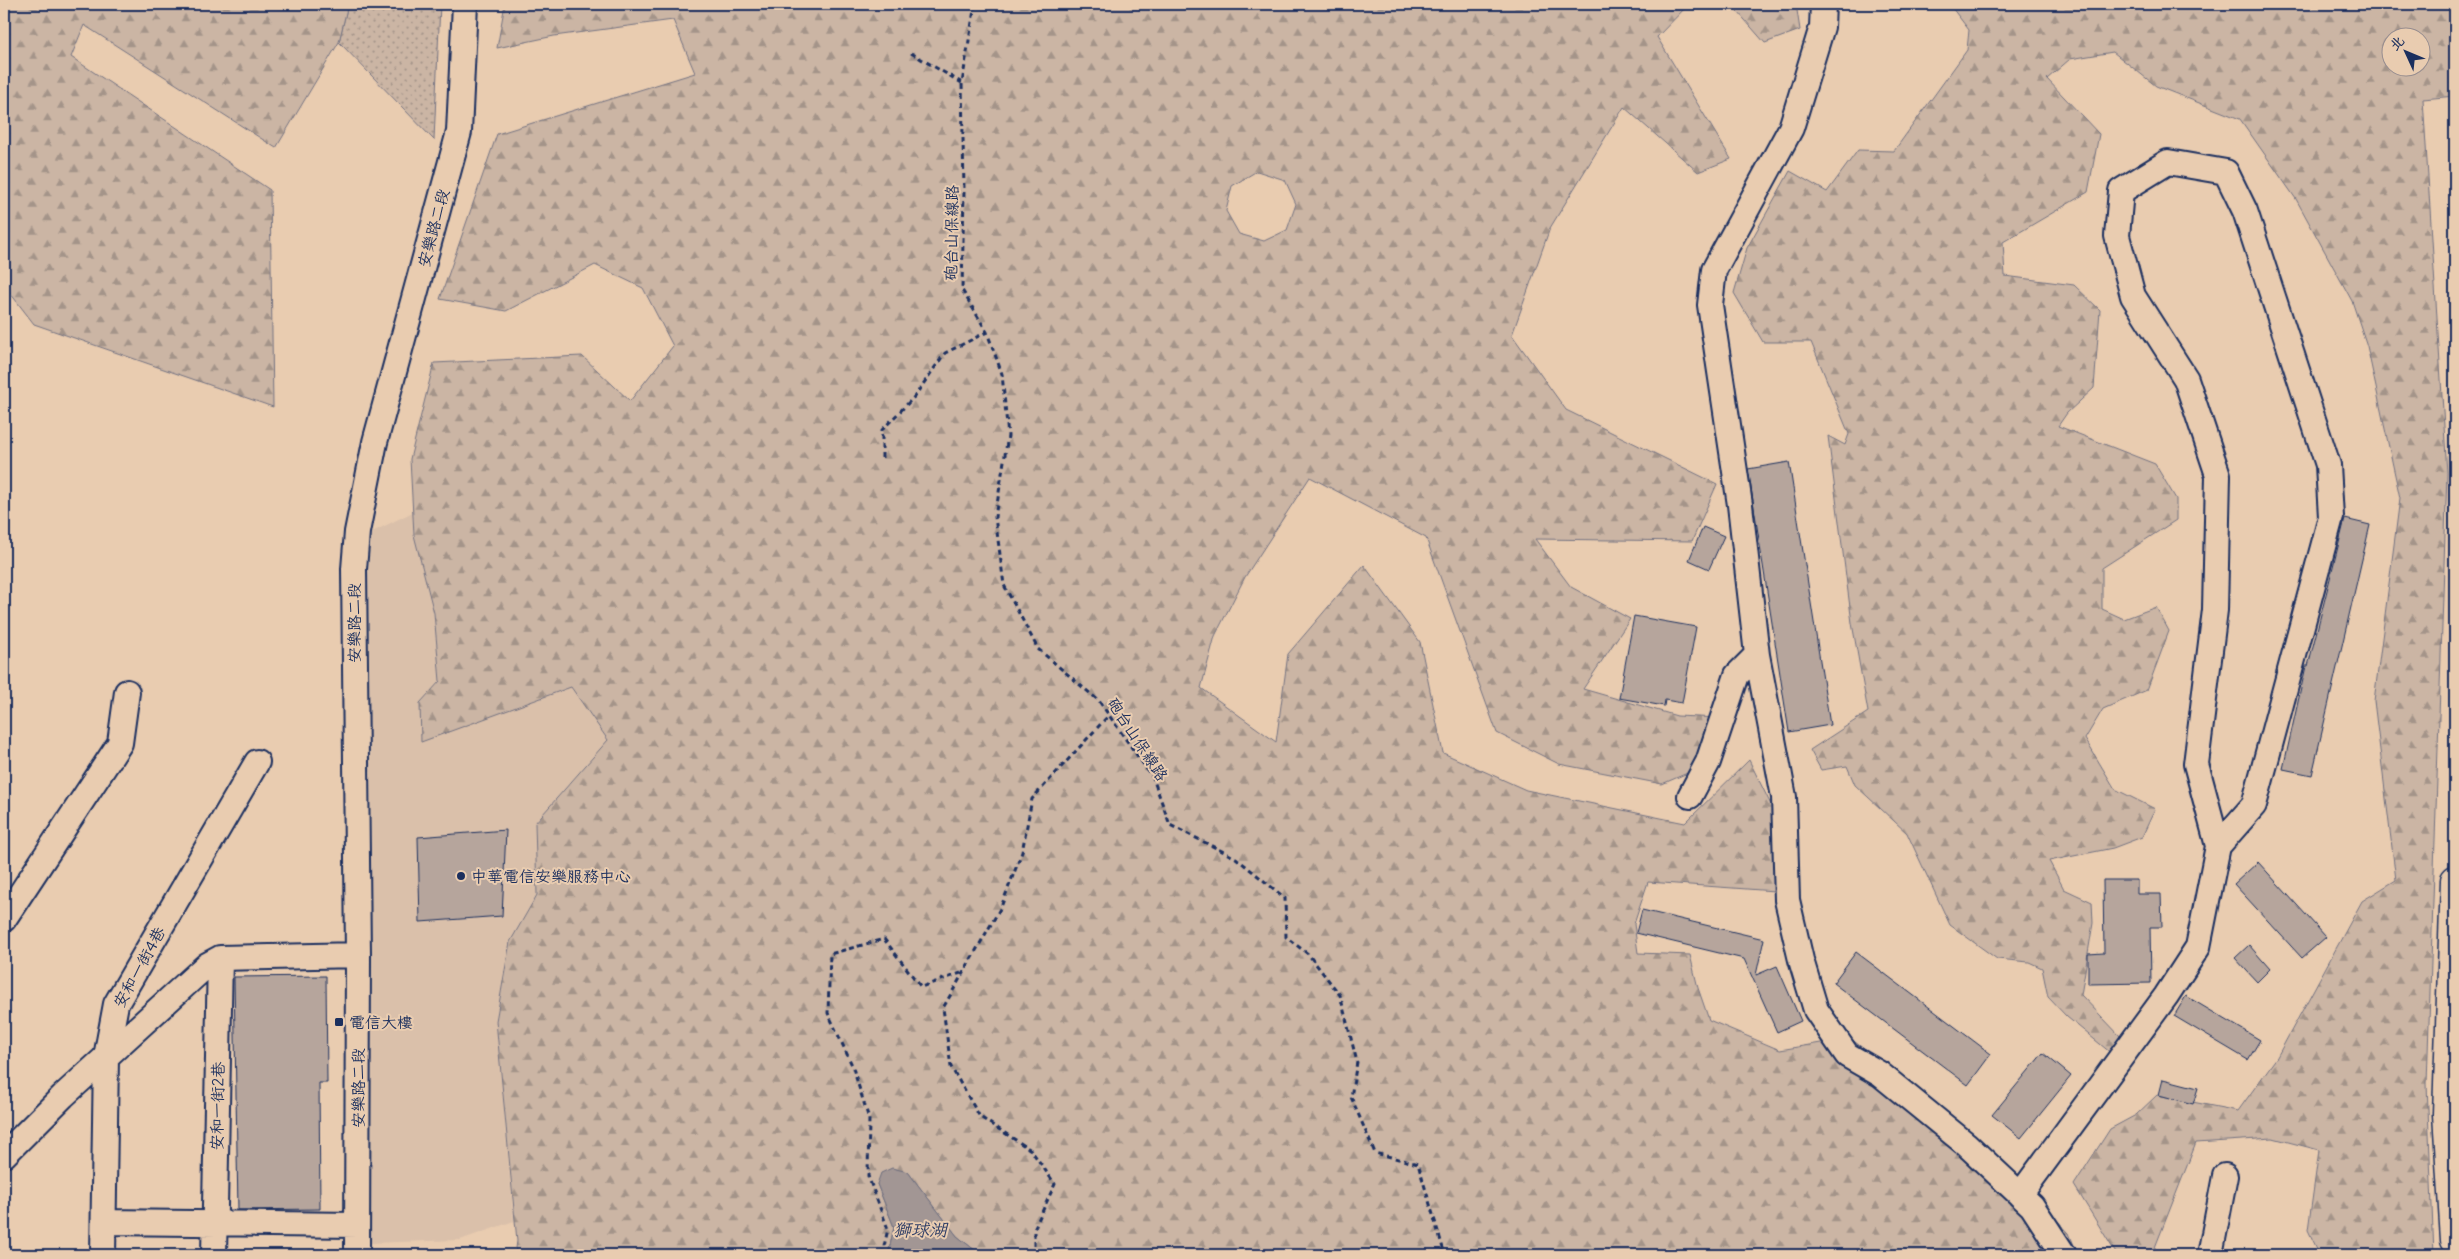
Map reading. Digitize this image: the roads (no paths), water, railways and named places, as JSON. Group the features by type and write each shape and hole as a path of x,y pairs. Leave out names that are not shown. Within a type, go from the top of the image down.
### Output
{"highway":[{"path":"2455,880 2447,1114 2455,1240"}],"street":[{"name":"安樂路二段","path":"357,1255 358,955 354,569 357,532 375,442 459,132 466,4"},
{"path":"1823,4 1822,27 1791,128 1714,270 1710,306 1740,505 1757,655 1784,797 1787,900 1801,960 1816,1010 1847,1056 1880,1074 1966,1144 2032,1206 2064,1255"},
{"path":"2020,1195 2166,996 2198,947 2218,846 2196,764 2215,610 2218,475 2186,379 2134,296 2117,236 2121,191 2168,162 2226,172 2245,211 2328,465 2331,517 2254,805 2218,846"},
{"path":"1690,796 1708,762 1737,675 1757,655"},
{"path":"4,919 120,743 127,692"},
{"name":"安和一街4巷","path":"103,1255 106,1057 116,1004 257,762"},
{"path":"4,1155 201,969 220,958 358,955"},
{"name":"安和一街2巷","path":"214,1255 220,958"},
{"path":"2210,1255 2225,1176"},
{"path":"104,1222 357,1225"}],"water":[{"name":"獅球湖","path":"892,1168 908,1172 957,1236 981,1255 888,1255 894,1227 877,1184 881,1173"}],"place":[{"name":"中華電信安樂服務中心","path":"461,876"},
{"name":"電信大樓","path":"339,1022"}]}
